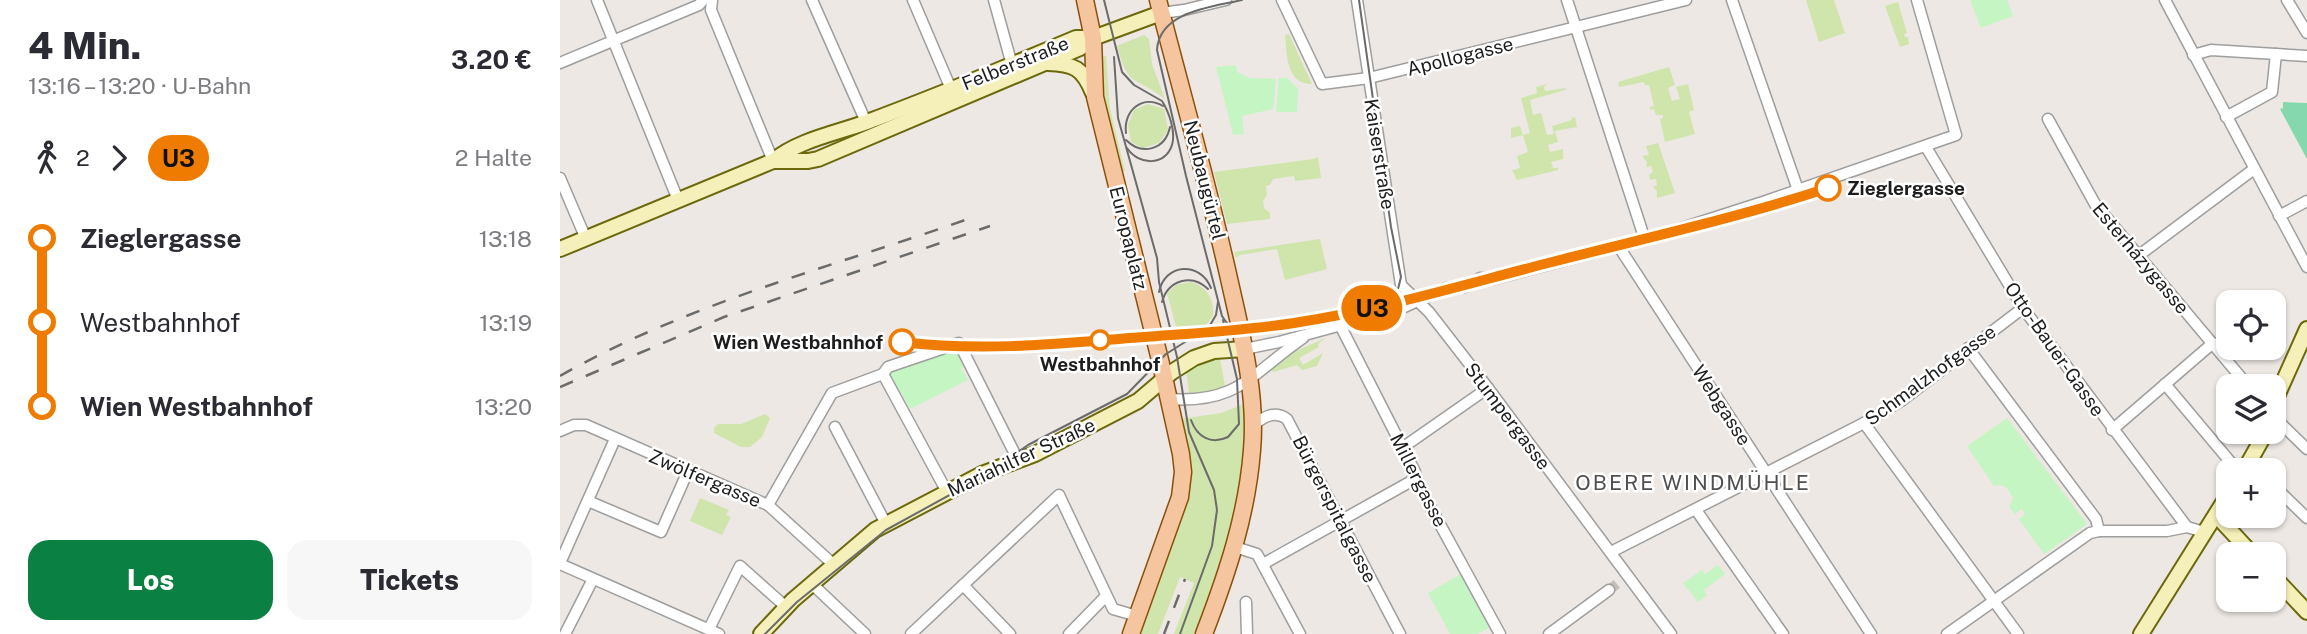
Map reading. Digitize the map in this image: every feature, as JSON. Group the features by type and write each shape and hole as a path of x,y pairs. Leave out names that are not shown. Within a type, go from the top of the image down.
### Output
{"main road":[{"path":"1085,0 1093,38 1160,6"},
{"name":"Neubaugürtel","path":"1160,6 1201,162 1245,349 1253,425 1248,483 1235,547 1204,634"},
{"name":"Felberstraße","path":"773,161 779,155 818,139 1076,38 1093,38"},
{"name":"Felberstraße","path":"560,249 773,161 818,159 1047,63 1080,48 1093,38"},
{"name":"Europaplatz","path":"1093,38 1095,97"},
{"name":"Europaplatz","path":"1047,63 1074,66 1087,77 1095,97 1181,453 1181,497 1130,634"},
{"path":"2286,376 2307,329"},
{"name":"Mariahilfer Straße","path":"761,634 812,583 875,530 947,492 1035,454 1138,401 1187,361 1201,355 1245,349"},
{"path":"2140,634 2216,515"},
{"path":"2228,528 2241,542"},
{"path":"2286,590 2307,612"}],"street":[{"path":"597,0 678,200"},
{"path":"712,0 710,10 773,161"},
{"path":"812,0 866,122"},
{"path":"913,0 951,89"},
{"path":"994,0 1012,65"},
{"path":"1160,6 1184,10 1226,0"},
{"name":"Apollogasse","path":"1282,0 1322,84 1368,78 1686,0"},
{"name":"Kaiserstraße","path":"1357,0 1397,271 1401,285 1417,301"},
{"path":"1567,0 1645,240"},
{"path":"1732,0 1798,190"},
{"name":"Mariahilfer Straße","path":"1245,349 1400,309 1447,288 1465,287 1480,278 1494,279 1645,240 1956,135 1917,0"},
{"path":"2165,0 2307,267"},
{"path":"2287,0 2307,33"},
{"path":"560,63 701,2"},
{"path":"2193,55 2211,50 2307,56"},
{"path":"2226,117 2272,92 2276,54"},
{"name":"Esterházygasse","path":"2048,119 2095,204 2238,374"},
{"name":"Otto-Bauer-Gasse","path":"1926,147 2022,308 2187,527"},
{"path":"2138,256 2254,169"},
{"path":"560,178 586,239"},
{"path":"2279,216 2307,201"},
{"name":"Webgasse","path":"1619,247 1871,634"},
{"name":"Stumpergasse","path":"1417,301 1429,312 1488,388 1671,634"},
{"name":"Schmalzhofgasse","path":"1611,552 1864,424 1900,401 2022,308"},
{"name":"Millergasse","path":"1340,325 1394,428 1415,472 1413,475 1500,634"},
{"name":"Mariahilfer Straße","path":"1168,399 1209,398 1230,392 1249,381 1275,357 1309,334"},
{"path":"768,505 834,391 883,374 888,367 959,343 1018,460"},
{"path":"2112,430 2213,344"},
{"path":"1968,348 2096,519 2099,531"},
{"path":"883,374 947,492"},
{"path":"2165,384 2238,458"},
{"path":"1402,448 1488,388"},
{"path":"821,413 833,425 886,524"},
{"name":"Bürgerspitalgasse","path":"1253,425 1271,415 1277,414 1287,419 1400,634"},
{"path":"1864,424 2018,634"},
{"name":"Zwölfergasse","path":"560,431 574,425 586,425 768,505 834,564"},
{"path":"2286,429 2307,449"},
{"path":"615,439 560,563 714,632 740,566 786,607"},
{"path":"588,500 661,532 688,471"},
{"path":"1263,564 1417,478"},
{"path":"911,634 1059,495 1113,608 1137,616"},
{"path":"2286,498 2307,518"},
{"path":"1696,510 1783,634"},
{"path":"1947,634 2090,533 2167,531 2187,527 2204,532"},
{"path":"1235,547 1257,554 1300,634"},
{"path":"1549,634 1628,575"},
{"path":"565,634 598,581"},
{"path":"812,583 865,634"},
{"path":"963,585 1010,634"},
{"path":"1069,634 1106,596"},
{"path":"1246,602 1247,634"}],"green space":[{"path":"1806,0 1834,0 1845,33 1819,42"},
{"path":"1970,0 2007,0 2013,16 1981,28"},
{"path":"1898,2 1907,33 1904,34 1908,37 1909,44 1900,47 1885,6"},
{"path":"1289,34 1312,84 1303,83 1293,74 1285,35"},
{"path":"1144,35 1149,39 1152,64 1165,99 1134,80 1121,60 1117,46"},
{"path":"1103,56 1106,56 1110,109 1125,171 1121,172 1105,106"},
{"path":"1236,65 1237,72 1250,78 1276,79 1273,109 1242,116 1244,134 1233,135 1216,67"},
{"path":"1669,67 1675,85 1668,88 1672,101 1680,99 1676,87 1688,84 1694,110 1689,112 1695,134 1665,142 1660,119 1663,115 1656,115 1654,109 1650,110 1650,107 1654,106 1649,85 1644,82 1619,87 1618,82"},
{"path":"1279,78 1287,78 1298,89 1297,112 1276,112"},
{"path":"1547,84 1545,91 1566,88 1530,100 1533,115 1541,113 1547,135 1554,134 1552,126 1575,117 1577,127 1555,131 1558,142 1548,145 1550,152 1563,149 1563,159 1551,162 1553,168 1558,170 1517,180 1512,170 1520,168 1517,156 1528,152 1523,135 1530,133 1521,98 1537,93 1536,87"},
{"path":"2283,102 2307,103 2307,159 2280,109 2283,108"},
{"path":"1148,104 1164,109 1168,130 1159,143 1143,148 1131,142 1128,125 1134,110"},
{"path":"1520,126 1523,135 1511,138 1511,128"},
{"path":"1658,143 1675,193 1657,198 1657,191 1653,187 1657,185 1656,179 1650,180 1649,175 1653,172 1651,166 1646,167 1647,162 1642,156 1649,155 1646,146"},
{"path":"1318,157 1321,178 1295,181 1294,176 1273,179 1270,185 1266,186 1267,195 1263,201 1264,208 1270,213 1270,219 1227,224 1214,172"},
{"path":"1320,239 1327,269 1285,280 1277,249 1236,258 1234,252"},
{"path":"1191,282 1202,287 1209,295 1213,316 1204,328 1180,342 1167,293 1176,285"},
{"path":"1326,338 1318,344 1319,347 1299,358 1303,365 1323,353 1317,366 1302,370 1297,365 1273,372 1271,369 1293,352"},
{"path":"951,349 960,354 967,365 961,368 968,380 910,409 901,392 895,394 889,379 891,371"},
{"path":"1220,358 1225,386 1189,393 1186,369"},
{"path":"1244,404 1238,493 1224,550 1195,634 1174,634 1194,583 1180,577 1158,634 1137,634 1176,533 1187,496 1180,419 1221,413"},
{"path":"765,414 770,418 762,437 750,447 741,447 714,433 718,424 741,424"},
{"path":"2007,418 2087,524 2044,554 2019,519 2025,514 2022,509 2015,514 2009,507 2013,498 2007,488 1994,486 1967,446"},
{"path":"700,498 729,510 726,515 731,517 722,535 690,521"},
{"path":"1718,565 1725,574 1704,590 1707,595 1698,602 1683,583 1702,570 1705,574"},
{"path":"1461,574 1489,628 1477,634 1450,634 1428,593"}],"tunnel":[{"path":"1609,590 1618,583"}],"tram line":[{"path":"1104,0 1122,72 1134,85 1162,101 1172,128 1173,140 1169,152 1158,160 1138,158 1127,148"},
{"path":"1242,0 1189,13 1177,19 1160,37 1157,50 1222,316 1235,330 1253,334 1266,333 1384,302 1397,293 1401,277 1391,227 1359,0"},
{"path":"1114,57 1118,118 1157,258 1159,282 1177,357 1189,432 1214,490 1217,510 1212,546 1180,634"},
{"path":"1126,133 1128,118 1141,103 1163,106"},
{"path":"1126,140 1139,148 1152,148 1163,141 1170,127"},
{"path":"1159,292 1168,275 1183,269 1199,273 1211,288"},
{"path":"1162,302 1169,288 1181,281 1195,281 1208,289"},
{"path":"765,634 797,602 886,530 986,475 1028,445 1127,394 1166,354 1209,327 1216,315 1218,302"},
{"path":"1191,420 1197,431 1210,440 1228,437 1239,424 1237,379 1223,320"}],"railway":[{"path":"560,376 657,328 707,308 965,220"},
{"path":"560,387 724,317 990,226"},
{"path":"1164,634 1185,579"}],"metro line":[{"name":"U3","path":"902,342 959,346 1027,345 1228,331 1327,318 1693,228 1758,211 1828,188"}],"place":[{"name":"Zieglergasse","path":"1828,188"},
{"name":"Westbahnhof","path":"1100,340"},
{"name":"Wien Westbahnhof","path":"902,342"}],"district":[{"name":"OBERE WINDMÜHLE","path":"1693,482"}]}
